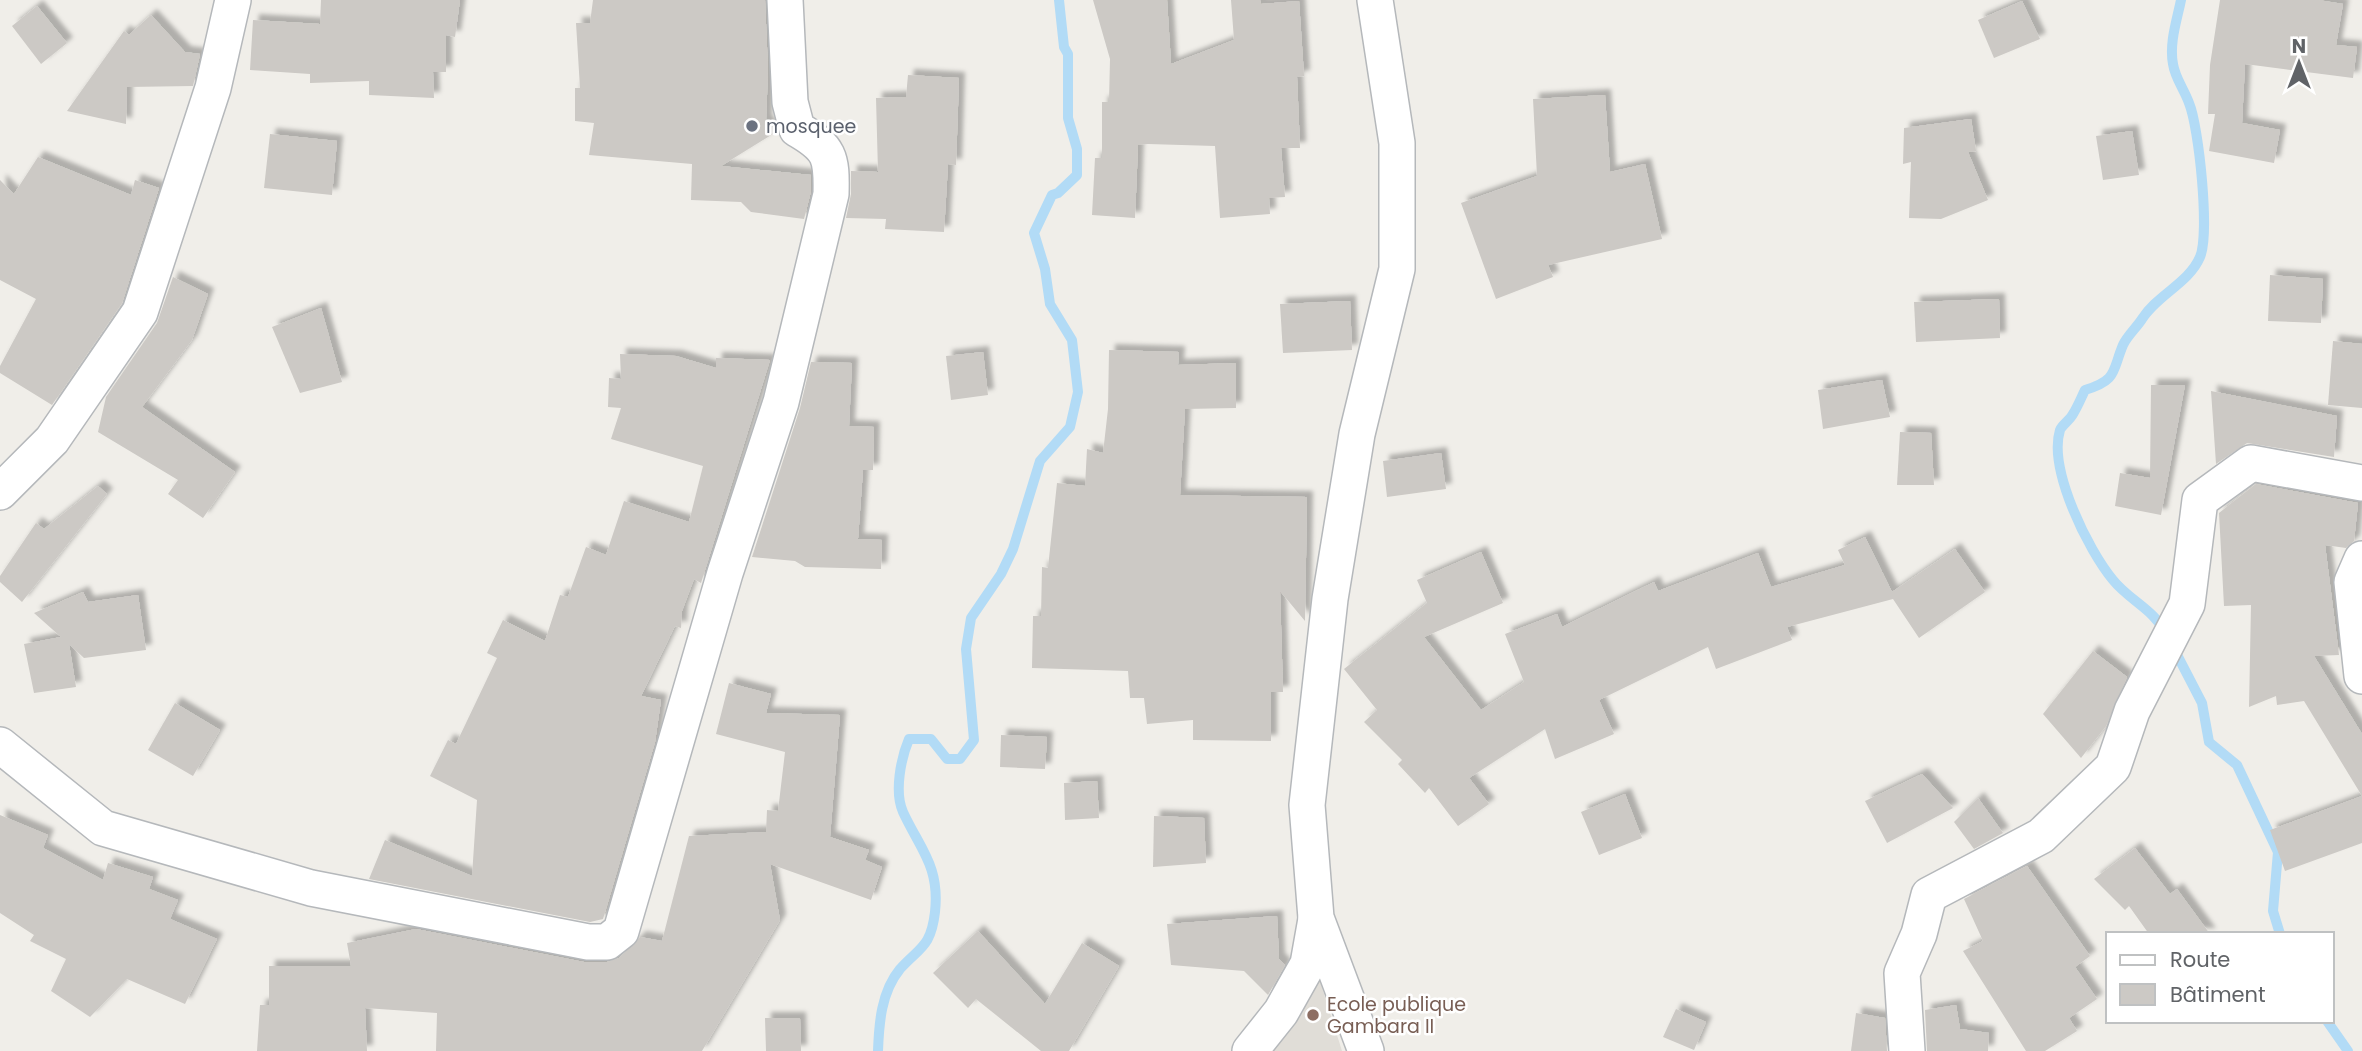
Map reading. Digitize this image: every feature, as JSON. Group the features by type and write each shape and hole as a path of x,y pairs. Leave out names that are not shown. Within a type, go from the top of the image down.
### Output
{"street":[{"path":"0,744 103,828 311,888 357,898 588,942 607,942 621,931 725,573 781,402 831,194 832,161 819,141 797,129 790,102 785,0"},
{"path":"1250,1051 1281,1012 1308,964 1316,918 1307,805 1330,599 1357,434 1397,269 1397,143 1375,0"},
{"path":"0,492 52,440 140,312 213,88 228,2"},
{"path":"1907,1051 1902,973 1919,934 1929,895 2041,836 2113,767 2132,711 2187,604 2200,500 2251,463 2362,483"},
{"path":"2362,559 2352,582 2362,676"},
{"path":"1316,918 1366,1051"}],"shaded area":[{"name":"Ecole publique Gambara II","path":"1319,978 1342,1051 1271,1051"}],"building":[{"path":"321,0 460,0 455,37 446,35 446,72 433,72 434,98 369,95 369,81 310,83 310,74 250,70 253,20 320,24"},
{"path":"593,0 765,0 768,70 766,121 776,132 721,166 811,175 811,191 804,219 751,212 741,202 691,200 692,164 589,155 594,123 575,121 575,88 580,88 576,23 590,23"},
{"path":"1093,0 1167,0 1171,64 1234,40 1231,0 1260,0 1261,4 1299,1 1304,76 1297,77 1300,148 1281,148 1285,197 1269,198 1270,214 1220,218 1215,146 1148,144 1138,145 1135,218 1092,215 1095,158 1102,158 1102,102 1109,102 1110,59"},
{"path":"2220,0 2318,0 2343,4 2336,45 2357,47 2353,78 2245,64 2242,123 2280,130 2274,163 2209,151 2215,114 2208,114 2210,65"},
{"path":"2022,1 2040,39 1994,58 1978,20"},
{"path":"37,6 67,43 41,64 12,26"},
{"path":"151,15 185,52 200,54 193,86 127,87 126,124 67,111 124,31 129,35"},
{"path":"908,75 959,78 956,165 948,164 944,232 885,229 886,219 846,218 851,194 851,171 878,172 876,98 906,97"},
{"path":"1605,95 1610,172 1645,164 1662,239 1548,265 1553,277 1496,299 1461,203 1537,176 1533,99"},
{"path":"1971,119 1976,151 1968,152 1988,200 1941,219 1909,218 1911,162 1903,164 1904,128"},
{"path":"2132,131 2139,175 2103,180 2096,136"},
{"path":"270,134 337,141 332,195 264,188"},
{"path":"38,157 131,195 135,180 159,188 122,303 52,405 0,373 0,366 36,299 0,280 0,180 14,194"},
{"path":"2270,275 2323,279 2321,323 2268,321"},
{"path":"173,277 208,294 192,340 142,407 235,472 203,518 168,494 178,480 98,432 106,397 157,323"},
{"path":"1999,299 2000,338 1916,342 1914,302"},
{"path":"1350,301 1352,350 1283,353 1280,304"},
{"path":"321,308 342,382 300,393 272,327"},
{"path":"2333,341 2362,344 2362,408 2328,405"},
{"path":"1109,350 1179,352 1178,365 1236,363 1236,408 1185,409 1180,495 1307,497 1305,621 1280,591 1283,692 1271,692 1271,741 1193,740 1193,720 1147,724 1144,698 1130,698 1128,671 1032,668 1033,616 1041,616 1042,567 1048,568 1057,483 1085,486 1087,449 1103,453 1108,409"},
{"path":"983,352 988,395 951,400 946,356"},
{"path":"620,354 676,356 716,368 716,358 770,360 701,583 694,579 682,611 681,628 675,626 641,696 661,700 655,742 603,919 590,922 369,879 385,840 472,876 477,800 430,776 448,740 456,744 497,658 487,653 503,620 545,641 560,595 568,597 586,547 606,555 624,501 689,522 703,466 611,439 621,408 608,407 609,378 621,379"},
{"path":"811,362 852,363 849,426 874,427 873,470 863,470 858,539 882,540 881,569 805,567 795,561 752,557 800,408"},
{"path":"1882,380 1890,417 1823,429 1818,390"},
{"path":"2151,385 2185,385 2161,515 2115,506 2120,473 2150,478"},
{"path":"2211,391 2337,416 2334,457 2247,443 2216,464"},
{"path":"1900,432 1931,433 1934,485 1897,485"},
{"path":"1441,453 1446,489 1387,497 1383,461"},
{"path":"2256,484 2358,503 2354,541 2346,548 2325,545 2339,655 2314,656 2362,734 2362,796 2304,701 2277,705 2276,696 2249,707 2251,605 2224,606 2219,513"},
{"path":"98,486 107,494 22,602 0,582 0,576 36,523 44,529"},
{"path":"1865,537 1892,592 1955,549 1985,592 1919,638 1893,599 1787,627 1792,640 1716,669 1708,647 1599,700 1614,734 1555,759 1545,729 1469,778 1489,804 1458,826 1429,788 1425,793 1398,764 1402,760 1364,722 1377,710 1344,669 1427,603 1417,580 1481,552 1503,603 1424,637 1481,710 1524,682 1505,634 1557,614 1562,627 1654,582 1658,591 1758,553 1771,587 1845,565 1838,550"},
{"path":"83,592 88,602 138,595 146,650 84,658 69,644 76,687 34,693 24,644 61,637 34,613"},
{"path":"2093,651 2127,677 2106,726 2081,758 2043,714"},
{"path":"729,683 771,694 766,713 840,715 830,837 869,850 865,860 882,867 871,900 770,864 780,920 702,1051 436,1051 437,1013 365,1008 367,1051 257,1051 260,1005 269,1005 269,966 351,966 347,943 416,929 584,962 607,962 619,958 640,937 662,941 689,836 766,832 767,810 778,811 785,752 716,734"},
{"path":"175,703 220,730 193,776 148,750"},
{"path":"1001,735 1047,737 1045,769 1000,767"},
{"path":"1922,774 1953,808 1887,843 1865,801"},
{"path":"1097,781 1099,818 1065,820 1064,783"},
{"path":"1625,794 1642,838 1599,855 1581,812"},
{"path":"2362,796 2362,843 2285,871 2270,830"},
{"path":"1978,798 2003,833 1974,849 1954,822"},
{"path":"0,815 48,835 43,848 103,880 108,863 153,877 149,889 178,900 170,919 217,939 185,1004 127,979 90,1017 51,991 66,959 30,941 34,935 0,913"},
{"path":"1154,816 1204,818 1206,863 1153,867"},
{"path":"2135,848 2170,894 2177,889 2209,932 2148,932 2129,906 2125,910 2094,879"},
{"path":"2027,866 2090,956 2075,967 2097,999 2069,1018 2077,1031 2045,1051 2026,1051 1963,951 1983,941 1964,899"},
{"path":"1277,916 1279,959 1285,965 1268,995 1244,971 1171,965 1167,924"},
{"path":"978,931 1045,1004 1082,943 1119,966 1069,1051 1041,1051 976,999 968,1008 933,973"},
{"path":"1956,1005 1960,1029 1989,1033 1988,1051 1927,1051 1925,1010"},
{"path":"1676,1009 1706,1022 1694,1050 1663,1037"},
{"path":"1856,1013 1885,1018 1887,1051 1851,1051"},
{"path":"765,1018 800,1018 801,1051 766,1051"}],"waterway":[{"path":"878,1051 880,1019 889,988 900,969 927,940 935,912 936,896 932,870 900,804 901,765 906,747 909,739 931,739 947,759 960,759 974,740 966,649 971,618 1001,574 1013,549 1040,461 1070,427 1078,392 1072,340 1050,304 1045,269 1034,233 1052,195 1058,193 1077,175 1077,149 1068,118 1068,54 1064,47 1059,0"},
{"path":"2166,633 2154,617 2113,580 2092,549 2065,487 2058,446 2060,430 2072,416 2085,390 2109,378 2129,335 2148,311 2181,282 2200,257 2204,227 2200,156 2193,116 2176,74 2172,56 2181,0"},
{"path":"2173,647 2202,703 2209,742 2237,765 2278,852 2273,911 2279,932"},
{"path":"2328,1023 2348,1051"}],"place":[{"name":"mosquee","path":"752,126"},
{"name":"Ecole publique Gambara II","path":"1313,1015"}]}
